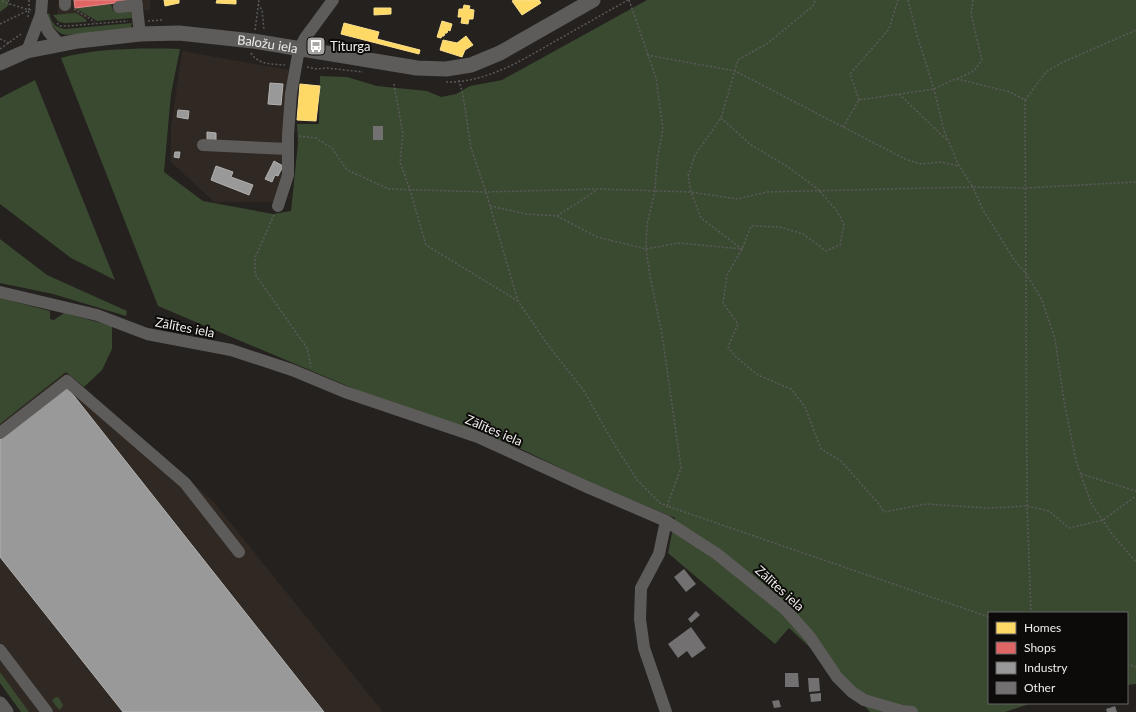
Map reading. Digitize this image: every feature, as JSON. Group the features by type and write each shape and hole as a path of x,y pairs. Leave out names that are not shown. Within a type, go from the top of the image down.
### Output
{"main road":[{"name":"Baložu iela","path":"0,63 27,51 59,44 140,34 179,33 253,41 417,68 446,69 471,65 500,53 593,0"},
{"path":"0,704 6,712"}],"street":[{"path":"27,51 41,14 42,0"},
{"path":"278,206 288,175 288,135 291,94 299,49 305,38 333,0"},
{"path":"119,7 137,3 140,34"},
{"path":"41,14 48,31 59,44"},
{"path":"202,145 288,149"},
{"name":"Zālītes iela","path":"0,292 97,315 147,334 175,338 231,350 292,370 345,392 478,437 666,521 718,554 785,609 810,637 837,677 852,692 864,700 902,711 912,712"},
{"path":"0,432 67,382 185,483 239,552"},
{"path":"666,521 659,554 641,588 640,619 644,648 666,712"},
{"path":"0,650 47,712"}],"path":[{"path":"8,0 10,4"},
{"path":"29,0 29,10"},
{"path":"255,29 259,0"},
{"path":"629,0 656,78 662,129 657,160 655,191 648,224 646,249 662,334 681,468 667,506 666,521"},
{"path":"742,249 701,218 691,192 688,176 695,155 721,118 738,60 768,43 813,6 815,0"},
{"path":"843,127 859,100 850,74 889,29 898,0"},
{"path":"908,0 934,89 944,131 959,166 973,187 983,210 1042,300 1054,339 1076,461 1091,503 1112,534 1136,562"},
{"path":"859,100 934,89 974,71 982,60 971,14 973,0"},
{"path":"2,1 29,10"},
{"path":"258,4 262,10 264,30"},
{"path":"67,5 96,23"},
{"path":"0,24 29,10"},
{"path":"1031,612 1027,506 1025,100 1046,72 1061,63 1136,30"},
{"path":"0,39 9,43"},
{"path":"647,55 735,71 905,159 921,164 940,162 959,166"},
{"path":"456,67 463,94 471,148 486,192 518,301 545,341 584,391 614,444 638,481 660,503 667,506 988,617"},
{"path":"957,79 1010,92 1025,100"},
{"path":"394,84 403,134 400,162 426,245 518,301"},
{"path":"899,94 948,141"},
{"path":"721,118 751,145 788,167 819,190 836,210 844,224 840,245 826,251 803,234 780,227 751,226 742,249 727,275 722,303 738,324 728,347 736,357 758,375 792,389 805,407 821,449 841,461 878,503 884,512 926,504 988,508 1027,506 1049,511 1070,528 1103,520 1136,496"},
{"path":"288,135 316,138 332,148 346,170 389,189 486,192 598,189 691,192 737,198 767,192 973,187 1026,188 1136,181"},
{"path":"557,216 598,189"},
{"path":"278,206 255,258 255,274 306,348 314,379"},
{"path":"490,206 526,214 557,216 597,237 646,249 679,243 742,249"},
{"path":"1081,474 1136,491"}],"shaded area":[{"path":"58,0 150,0 150,10 57,21"},
{"path":"182,51 289,70 286,172 273,202 214,202 171,162 171,127"},
{"path":"67,372 213,501 383,712 26,712 0,677 0,424"}],"green space":[{"path":"0,0 7,0 9,5 0,12"},
{"path":"647,0 1136,0 1136,684 1128,685 1128,612 988,612 988,704 1029,704 1005,712 870,712 831,667 789,628 775,644 668,553 675,518 598,486 521,449 383,401 158,306 61,58 105,50 180,49 171,94 164,172 203,201 273,214 291,211 298,143 297,124 319,124 320,76 347,77 377,86 427,91 441,97 456,94 470,86 502,80"},
{"path":"111,4 113,11 131,10 132,18 97,21 75,8"},
{"path":"49,13 54,24 65,29 132,23 131,28 128,30 66,35 54,28 47,14"},
{"path":"76,13 87,20 86,22 59,22 53,15"},
{"path":"35,80 115,280 71,258 0,204 0,98"},
{"path":"0,239 47,275 127,311 126,316 53,294 0,283"},
{"path":"0,298 50,311 50,319 54,320 64,313 112,326 112,349 102,370 84,387 66,372 0,424"},
{"path":"0,672 29,712 21,712 0,683"},
{"path":"56,697 59,698 63,705 60,710 52,700"}],"building: Homes":[{"path":"164,0 179,0 179,3 165,6"},
{"path":"217,0 236,0 236,4 216,3"},
{"path":"539,0 541,3 522,15 512,1"},
{"path":"464,5 470,6 469,9 474,10 473,19 469,19 468,24 461,23 462,17 458,17 459,9 463,9"},
{"path":"374,8 391,8 391,14 374,15"},
{"path":"442,21 452,24 450,31 448,30 447,33 445,33 441,38 437,37"},
{"path":"344,23 379,32 377,39 420,50 419,54 341,34"},
{"path":"466,36 473,45 465,50 462,57 440,50 443,40 457,43"},
{"path":"300,84 320,86 316,121 297,120"}],"building: Shops":[{"path":"74,0 131,0 131,1 75,8"}],"building: Industry":[{"path":"270,83 283,84 281,105 268,104"},
{"path":"178,110 189,111 188,119 177,117"},
{"path":"207,132 216,133 216,141 207,141"},
{"path":"175,152 180,152 179,158 174,157"},
{"path":"274,161 283,166 278,176 275,175 272,182 265,179"},
{"path":"216,166 233,172 231,177 253,185 249,195 211,180"},
{"path":"67,387 324,712 123,712 0,557 0,440"}],"building: Other":[{"path":"320,38 325,39 323,45 319,43"},
{"path":"373,126 383,126 383,140 373,140"},
{"path":"684,569 696,584 686,592 674,577"},
{"path":"696,611 700,615 691,623 688,619"},
{"path":"691,627 706,648 692,658 687,651 678,658 668,644"},
{"path":"785,673 798,673 799,687 785,687"},
{"path":"808,678 819,678 820,691 809,692"},
{"path":"821,693 821,701 811,702 810,694"},
{"path":"779,700 781,707 774,708 772,701"},
{"path":"1115,706 1117,712 1107,712 1106,709"}],"place":[{"name":"Titurga","path":"316,46"}]}
